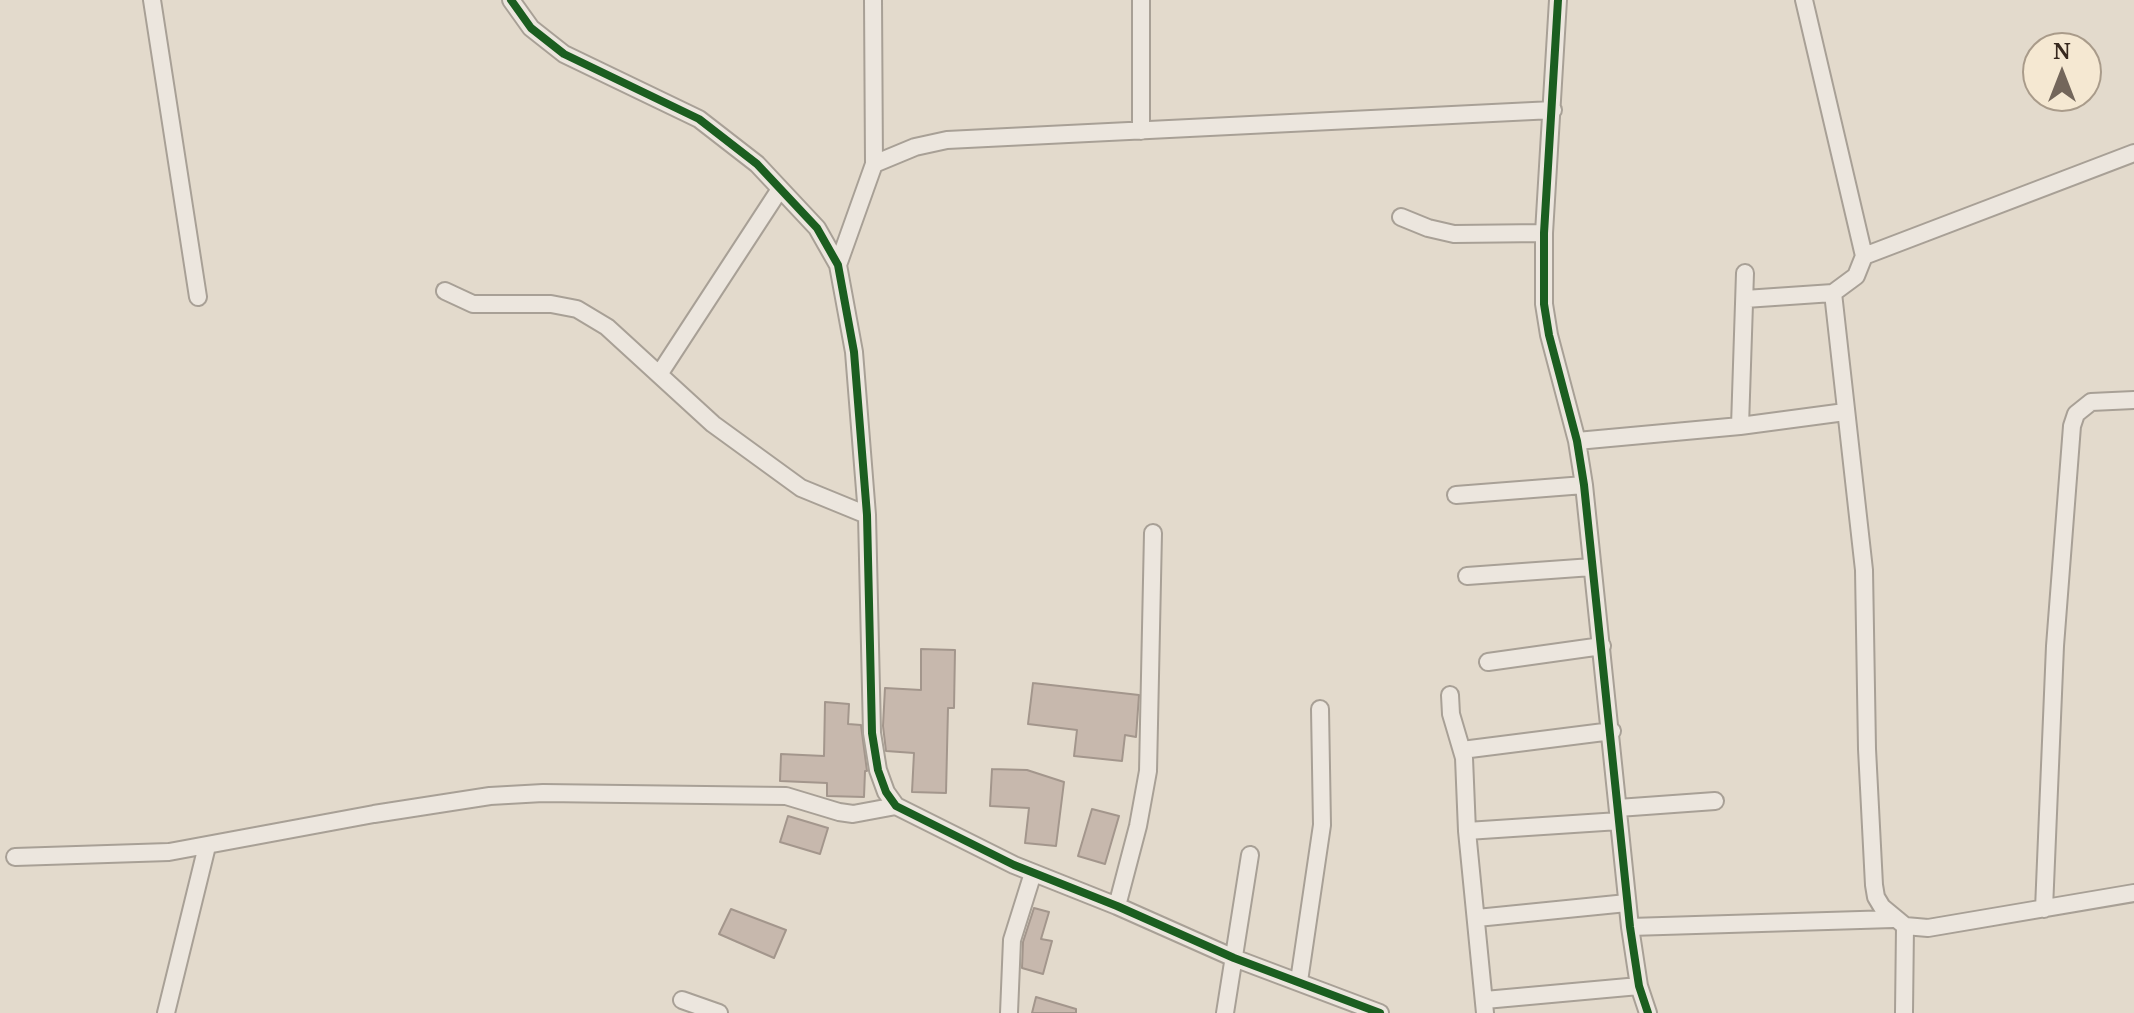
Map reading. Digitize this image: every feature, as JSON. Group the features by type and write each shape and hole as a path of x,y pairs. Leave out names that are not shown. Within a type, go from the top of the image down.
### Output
{"street":[{"path":"152,0 198,297"},
{"path":"511,0 531,28 564,54 699,119 757,164 817,228 838,265 854,352 867,515 872,733 878,770 886,792 896,806 1033,873 1234,958 1380,1013"},
{"path":"838,265 874,164 873,0"},
{"path":"1141,0 1141,131"},
{"path":"1558,0 1544,233 1544,304 1577,441 1584,485 1612,731 1627,903 1639,986 1648,1013"},
{"path":"1745,299 1833,293 1856,276 1864,256 1804,0"},
{"path":"874,164 939,141 1553,110"},
{"path":"1864,256 2134,153"},
{"path":"660,373 780,189"},
{"path":"1401,217 1454,234 1544,233"},
{"path":"1740,426 1745,273"},
{"path":"445,291 473,304 551,304 577,309 607,327 713,424 801,488 867,515"},
{"path":"1833,293 1864,570 1867,749 1874,885 1876,897 1899,923 1904,1013"},
{"path":"2044,909 2055,646 2072,426 2076,414 2091,402 2134,400"},
{"path":"1577,441 1740,426 1845,412"},
{"path":"1456,495 1584,485"},
{"path":"1117,906 1138,826 1148,771 1153,533"},
{"path":"1467,576 1592,567"},
{"path":"1488,662 1602,646"},
{"path":"1450,695 1451,714 1462,750 1485,1007 1639,986"},
{"path":"1299,981 1322,825 1320,709"},
{"path":"1462,750 1612,731"},
{"path":"15,857 135,854 207,846 374,814 490,796 543,793 786,796 853,814 896,806"},
{"path":"1467,831 1715,801"},
{"path":"166,1013 207,846"},
{"path":"1225,1013 1250,855"},
{"path":"1009,1013 1012,940 1033,873"},
{"path":"1630,927 1899,923 1928,928 2134,893"},
{"path":"1477,918 1627,903"},
{"path":"682,1000 719,1013"}],"building":[{"path":"921,649 955,650 954,708 948,708 946,793 912,792 914,753 886,751 883,726 885,688 921,690"},
{"path":"1033,683 1139,695 1136,737 1125,735 1122,761 1074,756 1077,730 1028,724"},
{"path":"825,702 849,704 848,724 861,725 867,771 864,797 827,796 827,783 780,781 781,754 824,756"},
{"path":"992,769 1027,770 1064,782 1056,846 1025,843 1029,808 990,806"},
{"path":"1092,809 1119,816 1105,864 1078,856"},
{"path":"788,816 828,828 820,854 780,842"},
{"path":"1034,908 1049,912 1041,939 1052,941 1043,974 1022,968 1023,942"},
{"path":"731,909 786,930 774,958 719,934"},
{"path":"1036,997 1076,1009 1076,1013 1032,1013"}],"cycle path":[{"path":"511,0 531,28 564,54 699,119 757,164 817,228 838,265 854,352 867,515 872,733 878,770 886,792 896,806 1014,865 1234,958 1380,1013"},
{"path":"1558,0 1544,233 1544,304 1577,441 1584,485 1630,927 1639,986 1648,1013"}]}
